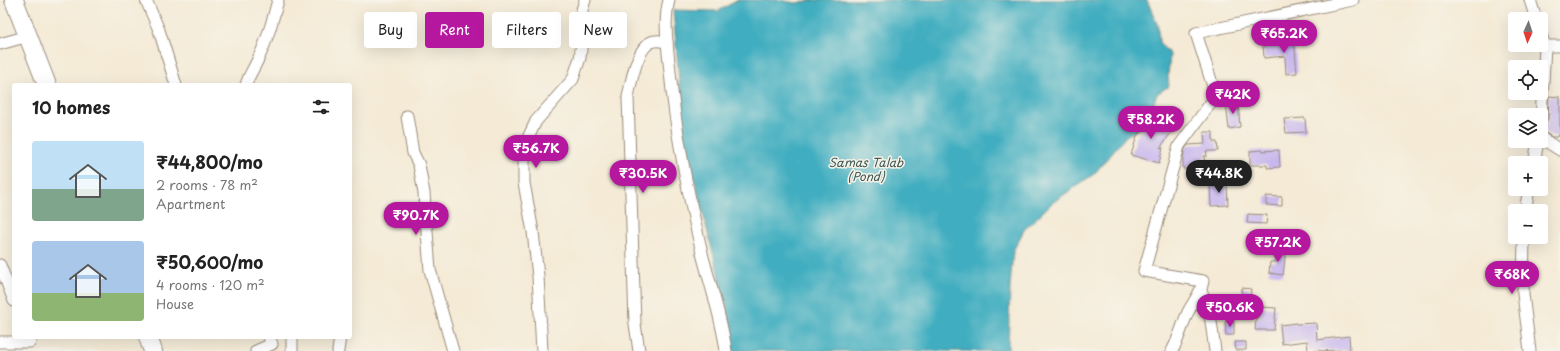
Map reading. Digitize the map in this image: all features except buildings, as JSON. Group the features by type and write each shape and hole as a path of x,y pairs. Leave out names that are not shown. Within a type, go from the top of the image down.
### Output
{"main road":[{"path":"14,0 46,83"},
{"path":"149,339 153,351"}],"street":[{"path":"146,0 159,30 175,83"},
{"path":"246,83 269,31 278,0"},
{"path":"542,351 538,276 533,232 524,184 524,160 528,138 536,121 573,78 580,58 583,33 582,10 585,0"},
{"path":"669,0 666,12 674,114 682,162 703,258 723,330 726,351"},
{"path":"1215,351 1210,314 1202,291 1203,281 1144,271 1179,146 1216,96 1196,33 1353,0"},
{"path":"1530,0 1534,12"},
{"path":"0,44 28,36"},
{"path":"639,351 635,324 628,97 632,74 639,56 647,45 654,41 668,42"},
{"path":"1548,46 1560,46"},
{"path":"1542,108 1545,52"},
{"path":"407,116 413,153 419,166 424,193 430,270 453,351"},
{"path":"1548,142 1560,150"},
{"path":"1524,244 1523,294 1530,351"},
{"path":"0,265 12,295"},
{"path":"1172,351 1178,341 1188,312 1202,291"},
{"path":"256,351 272,344 270,339"},
{"path":"292,339 292,351"},
{"path":"338,351 340,339"},
{"path":"0,342 30,343"}],"water":[{"name":"Samas Talab (Pond)","path":"738,0 779,0 796,3 813,0 1147,0 1158,26 1159,42 1170,55 1168,76 1169,86 1157,94 1146,125 1126,136 1094,174 1052,203 1024,230 1013,251 1008,351 731,351 727,309 684,138 673,10 718,11"}]}
